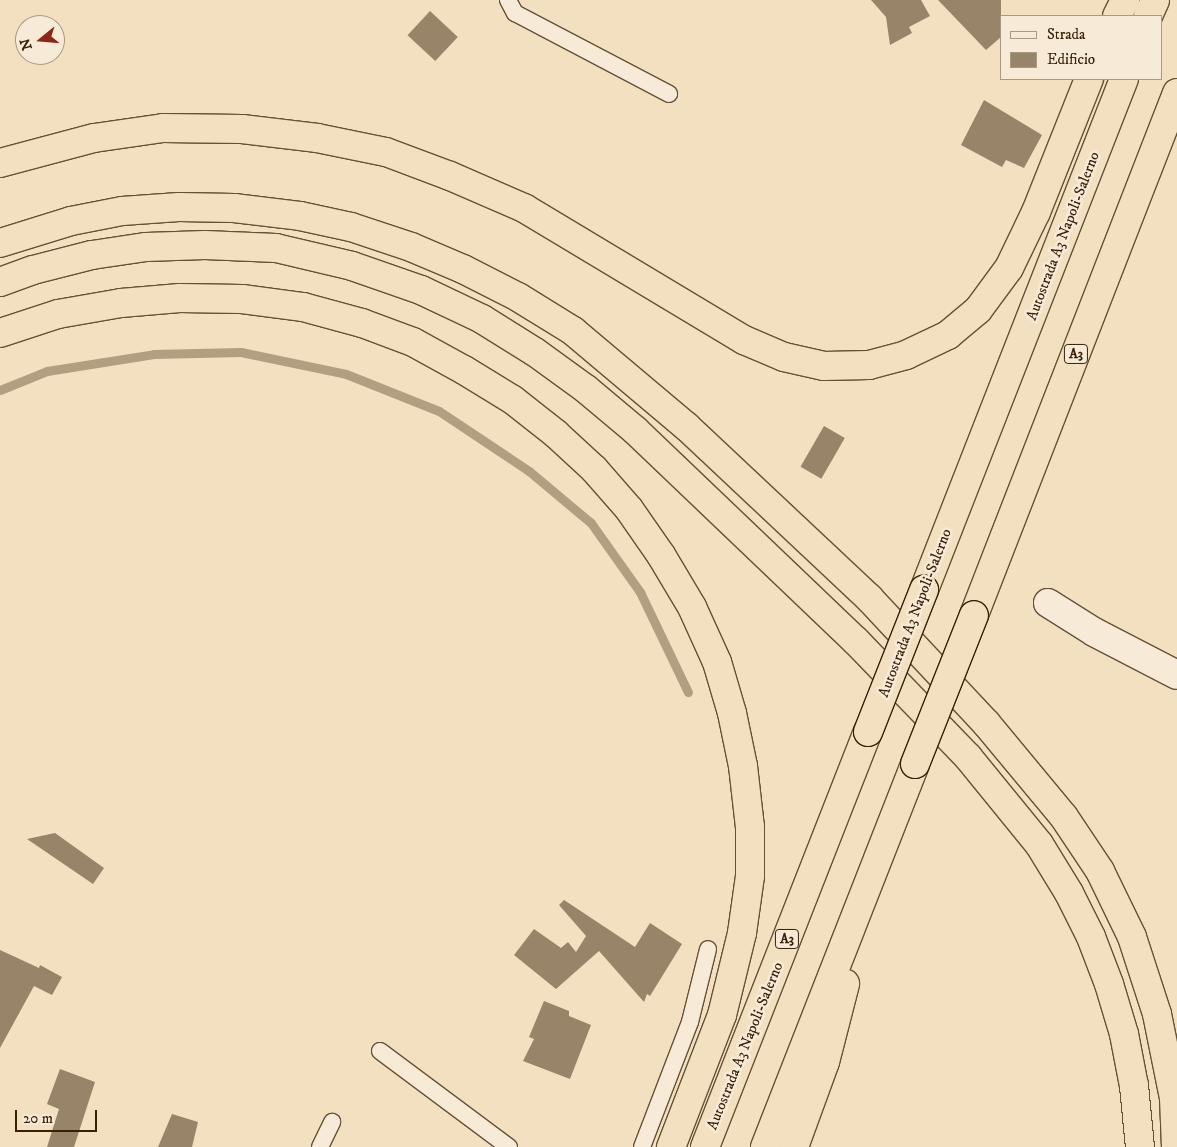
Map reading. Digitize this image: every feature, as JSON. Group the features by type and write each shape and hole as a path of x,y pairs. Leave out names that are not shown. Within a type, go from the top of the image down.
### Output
{"highway":[{"path":"1118,15 1125,0"},
{"path":"1148,15 1155,0"},
{"path":"0,163 94,138 163,128 242,129 317,138 386,152 450,176 524,208 744,340 784,357 824,366 869,365 906,355 948,335 978,310 1008,268 1036,212 1089,80"},
{"name":"Autostrada A3 Napoli-Salerno","path":"705,1147 1124,80"},
{"name":"A3","path":"765,1147 1177,93"},
{"path":"0,243 71,221 122,211 179,207 234,208 300,216 351,227 411,247 462,268 518,298 573,331 687,427 869,598 986,723 1064,817 1100,871 1132,938 1157,1014 1174,1098 1176,1147"},
{"path":"0,282 33,270 92,254 146,247 205,244 276,248 352,266 421,290 482,319 535,352 586,389 636,431 856,641 968,758 1039,844 1069,893 1091,937 1108,984 1124,1034 1134,1086 1140,1147"},
{"path":"0,333 58,314 121,303 180,298 242,299 303,307 362,323 413,342 513,400 556,434 594,469 629,509 661,555 692,607 716,662 732,713 743,766 750,827 750,876 742,933 725,1006 672,1147"},
{"path":"794,1147 825,1062 874,869"}],"street":[{"path":"1048,603 1094,632 1177,675"}],"lane":[{"path":"508,0 515,13 669,94"},
{"path":"642,1147 690,1022 708,949"},
{"path":"380,1051 509,1147"},
{"path":"320,1147 332,1122"}],"building":[{"path":"871,0 921,0 930,16 909,27 912,33 890,45 886,17"},
{"path":"938,0 1001,0 1000,38 986,50"},
{"path":"430,11 458,37 435,61 407,35"},
{"path":"984,100 1042,135 1024,168 1006,160 1002,167 961,145"},
{"path":"824,426 845,438 821,479 800,467"},
{"path":"55,833 104,868 93,884 27,839"},
{"path":"564,900 635,947 650,923 682,944 650,996 647,994 644,1002 599,951 556,989 514,955 534,929 561,948 568,942 576,952 586,936 559,905"},
{"path":"0,950 39,968 40,965 62,977 52,995 34,986 0,1048"},
{"path":"544,1001 569,1011 569,1016 591,1025 570,1079 523,1061 534,1039 529,1037"},
{"path":"60,1069 95,1082 74,1147 47,1147 59,1109 47,1104"},
{"path":"172,1114 198,1122 192,1147 158,1147"}],"waterway":[{"path":"0,390 47,371 154,354 241,352 346,374 439,411 529,471 591,523 640,592 688,692"}]}
